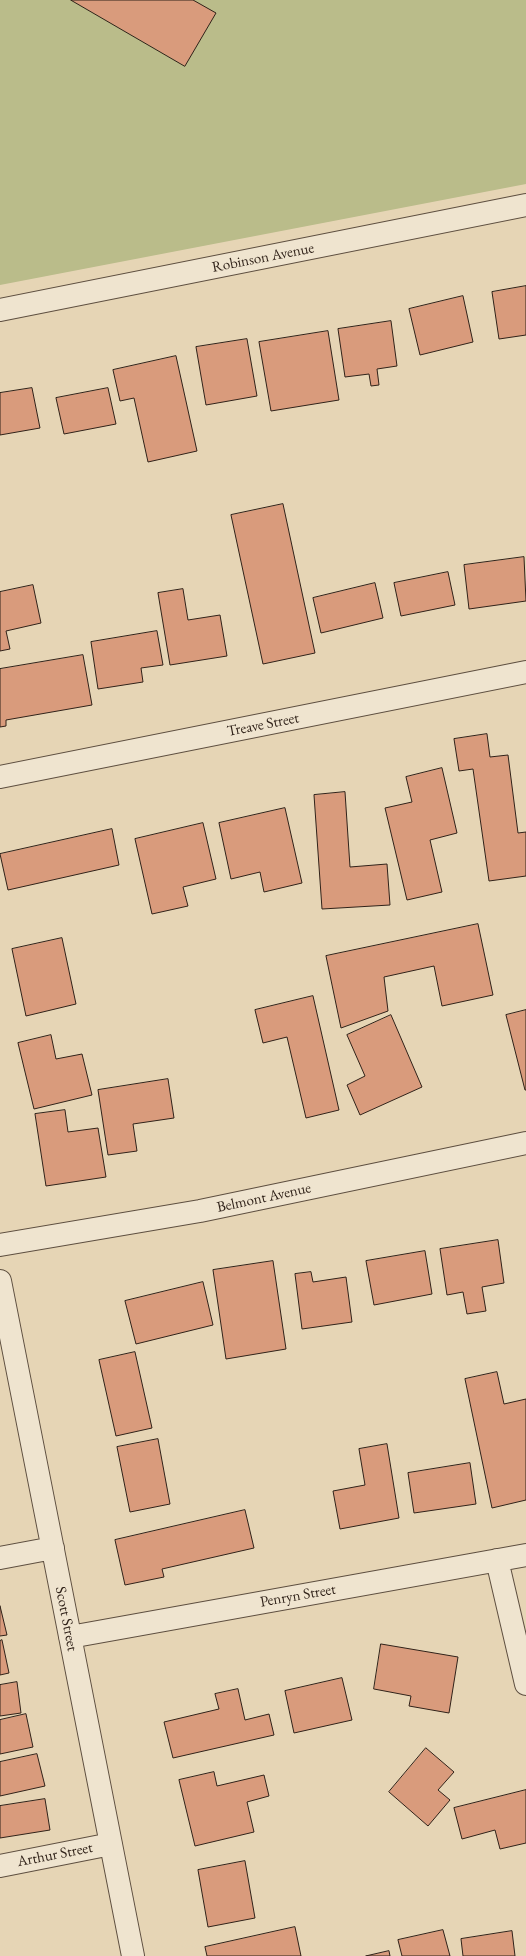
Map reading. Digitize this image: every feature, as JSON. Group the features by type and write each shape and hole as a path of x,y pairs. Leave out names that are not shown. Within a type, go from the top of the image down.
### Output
{"street":[{"name":"Robinson Avenue","path":"0,310 526,205"},
{"name":"Treave Street","path":"0,777 526,672"},
{"name":"Belmont Avenue","path":"0,1245 200,1211 526,1143"},
{"name":"Scott Street","path":"0,1281 133,1956"},
{"path":"0,1558 53,1548"},
{"name":"Penryn Street","path":"70,1637 526,1555"},
{"path":"497,1560 526,1684"},
{"name":"Arthur Street","path":"0,1866 111,1844"}],"green space":[{"path":"0,0 526,0 526,184 0,285"}],"building":[{"path":"71,0 193,0 216,13 185,66"},
{"path":"526,286 526,335 499,339 492,292"},
{"path":"463,296 473,342 420,355 409,309"},
{"path":"391,321 397,366 377,369 379,385 371,386 369,374 345,377 338,329"},
{"path":"328,331 339,400 271,411 259,342"},
{"path":"247,339 257,396 206,405 196,347"},
{"path":"176,356 197,451 148,462 134,398 120,401 113,370"},
{"path":"32,388 40,428 0,435 0,393"},
{"path":"108,388 116,424 64,434 56,398"},
{"path":"283,504 315,653 263,664 231,515"},
{"path":"524,557 526,601 469,609 464,565"},
{"path":"448,572 455,605 401,616 394,583"},
{"path":"375,583 383,618 321,633 313,598"},
{"path":"33,585 41,623 6,631 10,649 0,651 0,592"},
{"path":"183,589 188,620 220,615 227,656 170,665 158,593"},
{"path":"157,631 163,665 141,668 143,682 98,689 91,642"},
{"path":"83,655 92,705 6,720 6,726 0,727 0,669"},
{"path":"487,734 490,757 508,755 518,833 526,832 526,876 489,881 473,769 459,771 454,739"},
{"path":"442,768 457,833 430,840 442,892 407,900 385,808 412,802 406,777"},
{"path":"345,792 350,867 387,864 390,905 322,909 314,795"},
{"path":"285,808 302,883 264,892 260,872 231,879 219,823"},
{"path":"203,823 216,879 183,887 188,906 152,914 135,839"},
{"path":"112,829 119,865 8,890 0,854"},
{"path":"478,924 493,995 442,1006 434,966 384,977 388,1011 341,1028 326,956"},
{"path":"62,938 76,1004 26,1016 12,949"},
{"path":"313,996 339,1110 306,1118 287,1037 263,1043 255,1010"},
{"path":"526,1010 526,1090 525,1090 506,1015"},
{"path":"391,1015 422,1087 360,1115 347,1085 365,1076 347,1035"},
{"path":"51,1035 56,1059 82,1054 92,1095 34,1109 18,1043"},
{"path":"168,1079 174,1118 133,1124 137,1151 108,1155 98,1090"},
{"path":"65,1110 68,1132 98,1128 106,1177 46,1186 35,1114"},
{"path":"498,1240 504,1283 482,1287 486,1311 467,1314 463,1292 447,1295 440,1249"},
{"path":"425,1251 432,1294 374,1305 366,1261"},
{"path":"273,1261 286,1349 226,1359 213,1270"},
{"path":"311,1272 313,1282 346,1277 352,1322 302,1329 295,1274"},
{"path":"203,1282 213,1325 136,1344 125,1301"},
{"path":"135,1352 152,1428 116,1436 99,1360"},
{"path":"497,1372 504,1404 526,1399 526,1500 492,1508 465,1379"},
{"path":"158,1439 170,1504 130,1512 117,1447"},
{"path":"387,1444 399,1518 340,1529 333,1491 365,1485 359,1449"},
{"path":"470,1463 476,1504 414,1513 408,1473"},
{"path":"245,1510 254,1548 162,1569 164,1577 125,1585 115,1540"},
{"path":"0,1606 7,1635 0,1636"},
{"path":"2,1640 9,1673 0,1675 0,1641"},
{"path":"381,1644 458,1657 449,1713 409,1706 411,1696 374,1689"},
{"path":"342,1678 352,1720 294,1733 285,1691"},
{"path":"17,1682 21,1713 0,1716 0,1685"},
{"path":"238,1689 245,1720 269,1714 274,1735 173,1758 164,1722 219,1709 215,1694"},
{"path":"26,1714 33,1747 0,1754 0,1720"},
{"path":"426,1748 454,1772 438,1790 450,1800 428,1826 389,1792"},
{"path":"37,1754 45,1786 0,1796 0,1762"},
{"path":"214,1772 217,1786 264,1775 269,1796 247,1802 254,1832 195,1846 179,1780"},
{"path":"526,1790 526,1843 500,1849 495,1830 462,1839 454,1808"},
{"path":"45,1799 50,1830 0,1838 0,1806"},
{"path":"245,1861 255,1918 208,1927 198,1870"},
{"path":"295,1927 301,1956 207,1956 205,1947"},
{"path":"443,1930 450,1956 402,1956 398,1940"},
{"path":"512,1931 515,1956 463,1956 461,1939"},
{"path":"389,1951 390,1956 366,1956"}]}
